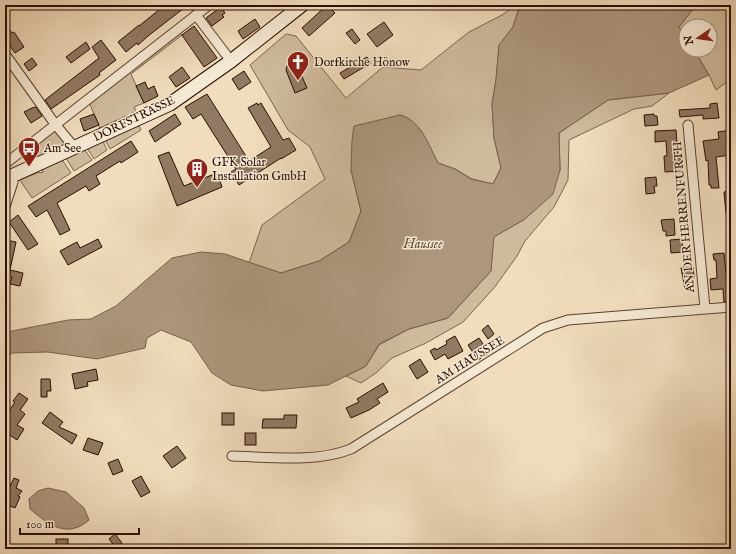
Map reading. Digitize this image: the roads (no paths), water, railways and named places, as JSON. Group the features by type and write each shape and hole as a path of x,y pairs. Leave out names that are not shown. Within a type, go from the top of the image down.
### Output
{"main road":[{"name":"DORFSTRASSE","path":"8,178 170,104 231,61 302,5"}],"street":[{"path":"5,164 209,5"},
{"path":"196,15 231,61"},
{"path":"5,54 55,124 74,147"},
{"name":"AN DER HERRENFURTH","path":"688,125 705,308"},
{"name":"DORFSTRASSE","path":"5,207 13,182 8,178"},
{"name":"AM HAUSSEE","path":"232,456 311,457 333,455 351,449 543,328 568,320 731,307"}],"water":[{"name":"Haussee","path":"520,5 696,5 686,18 678,18 678,58 699,58 709,75 669,93 608,100 559,133 560,170 553,194 525,219 494,237 491,271 448,318 409,329 379,344 366,366 328,385 263,391 231,385 212,373 191,342 161,330 147,338 145,348 97,359 48,352 12,353 5,360 5,333 68,320 91,319 116,306 172,258 201,252 225,254 281,273 319,261 349,242 361,211 351,170 354,126 400,115 414,122 424,134 438,163 455,169 471,179 493,184 501,168 494,138 492,104 499,45 513,27"},
{"path":"48,488 66,492 84,508 89,520 81,526 73,529 66,529 51,525 37,515 30,509 29,499 38,491"}],"place":[{"name":"Dorfkirche Hönow","path":"298,82"},
{"name":"Am See","path":"29,168"},
{"name":"GFK Solar Installation GmbH","path":"197,188"}]}
